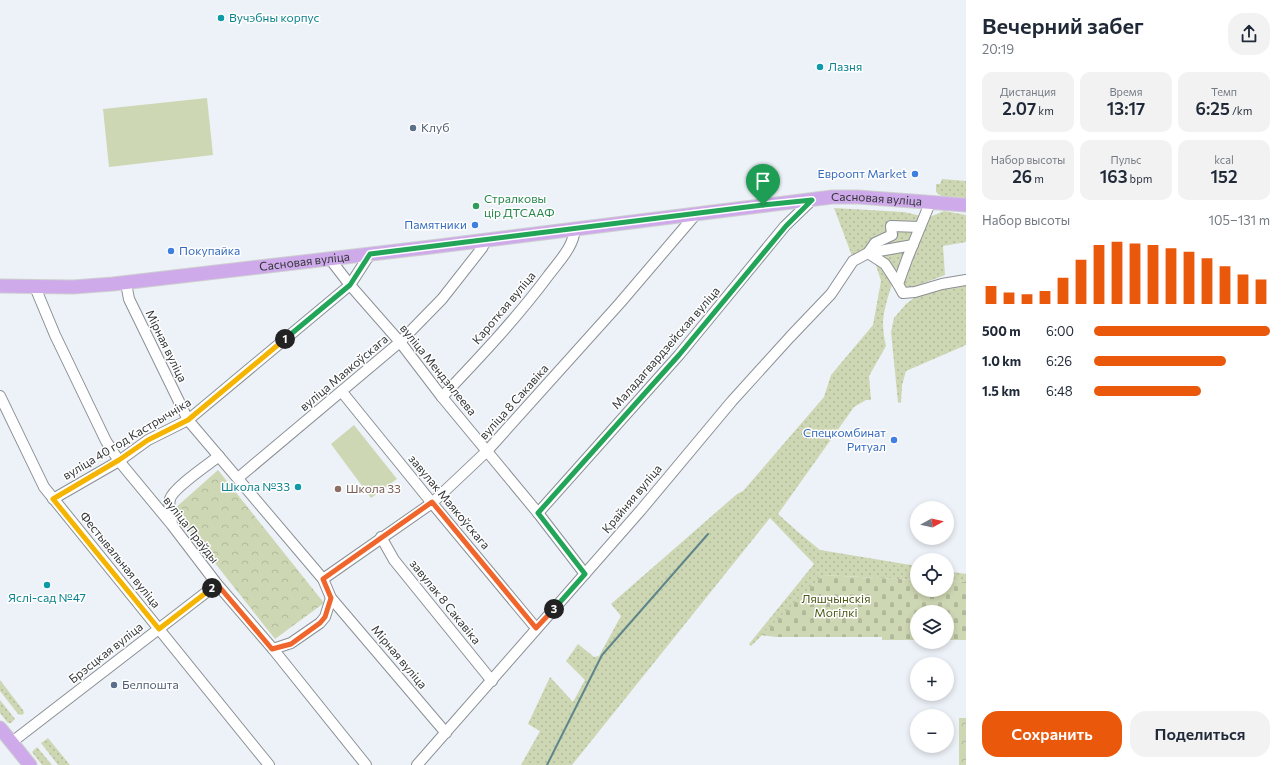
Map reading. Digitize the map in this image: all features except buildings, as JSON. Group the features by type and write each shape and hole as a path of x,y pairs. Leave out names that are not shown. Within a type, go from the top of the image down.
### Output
{"main road":[{"name":"Сасновая вуліца","path":"0,286 73,287 126,283 832,197 930,203 944,202 966,205"},
{"path":"0,728 30,765"}],"street":[{"name":"Маладагвардзейская вуліца","path":"538,513 679,355 786,226 812,200"},
{"path":"901,288 913,245 930,203"},
{"name":"вуліца 8 Сакавіка","path":"323,579 432,502 487,452 620,303 696,214"},
{"name":"Крайняя вуліца","path":"868,253 875,242 892,235 891,226 920,227"},
{"name":"Кароткая вуліца","path":"442,398 529,301 564,256 574,238 575,229"},
{"name":"вуліца Маякоўскага","path":"238,478 400,342 442,299 482,248 486,240"},
{"name":"Крайняя вуліца","path":"417,765 641,510 732,401 790,336 831,294 853,261 868,253 913,245"},
{"path":"868,253 885,264 901,288 915,292 942,284 966,280"},
{"name":"вуліца 40 год Кастрычніка","path":"53,499 119,460 148,440 188,420 350,285 370,254"},
{"name":"вуліца Мендзялеева","path":"330,259 350,285 400,342 442,398 538,513 585,574"},
{"name":"Мірная вуліца","path":"126,283 129,299 188,420 323,579 331,598 446,732"},
{"name":"вуліца Праўды","path":"35,287 55,335 99,427 106,441 119,460 172,524 217,584 366,764"},
{"name":"завулак Маякоўскага","path":"342,392 536,628"},
{"name":"Фестывальная вуліца","path":"0,396 44,487 269,765"},
{"path":"172,524 170,498 178,489 219,456"},
{"name":"завулак 8 Сакавіка","path":"381,538 394,560 492,681"},
{"name":"Брэсцкая вуліца","path":"12,742 217,584"},
{"path":"272,649 291,644 320,623 325,617 331,598"}],"green space":[{"path":"207,98 213,155 109,167 103,109"},
{"path":"942,179 966,181 966,199 941,196 936,192 936,184 940,184"},
{"path":"834,208 904,212 921,216 898,268 888,296 883,321 886,346 869,376 871,400 866,400 854,407 778,514 820,550 910,565 910,580 823,575 751,646 749,644 814,564 770,518 572,765 521,765 540,731 528,724 550,677 573,702 585,680 566,661 578,644 594,657 599,656 621,616 611,604 737,494 743,491 824,397 831,375 873,325 881,281 875,262 868,257 852,256"},
{"path":"944,211 966,215 966,242 943,246 945,275 906,290 902,283 927,218"},
{"path":"966,283 966,345 906,371 902,385 901,403 898,402 891,332 894,318 906,304 918,295"},
{"path":"354,425 397,479 371,498 331,444"},
{"path":"218,470 324,603 275,639 173,510"},
{"path":"954,572 966,574 966,582 954,581"},
{"name":"Ляшчынскія Могілкі","path":"823,575 910,580 910,597 954,597 954,581 966,582 966,640 954,640 954,605 910,605 910,640 882,640 882,637 776,637 761,635"},
{"path":"0,680 23,710 24,713 22,715 18,714 0,691"},
{"path":"0,700 15,719 11,723 8,723 0,713"},
{"path":"959,718 966,718 966,765 959,765"},
{"path":"48,738 70,765 58,765 41,743"},
{"path":"37,747 52,765 42,765 32,752"}],"waterway":[{"path":"547,765 602,655 708,534"}],"place":[{"name":"Вучэбны корпус","path":"221,18"},
{"name":"Лазня","path":"820,67"},
{"name":"Клуб","path":"413,128"},
{"name":"Евроопт Market","path":"915,174"},
{"name":"Стралковы цір ДТСААФ","path":"476,206"},
{"name":"Памятники","path":"475,225"},
{"name":"Покупайка","path":"171,251"},
{"name":"Спецкомбинат Ритуал","path":"894,440"},
{"name":"Школа №33","path":"298,487"},
{"name":"Школа 33","path":"338,489"},
{"name":"Яслі-сад №47","path":"47,585"},
{"name":"Белпошта","path":"114,685"}],"route":[{"path":"812,200 800,210 679,355 538,513 585,574 536,628 432,502 323,579 331,598 325,617 320,623 291,644 272,649 217,584 159,629 53,499 119,460 148,440 188,420 350,285 370,254 763,205 812,200"}]}
